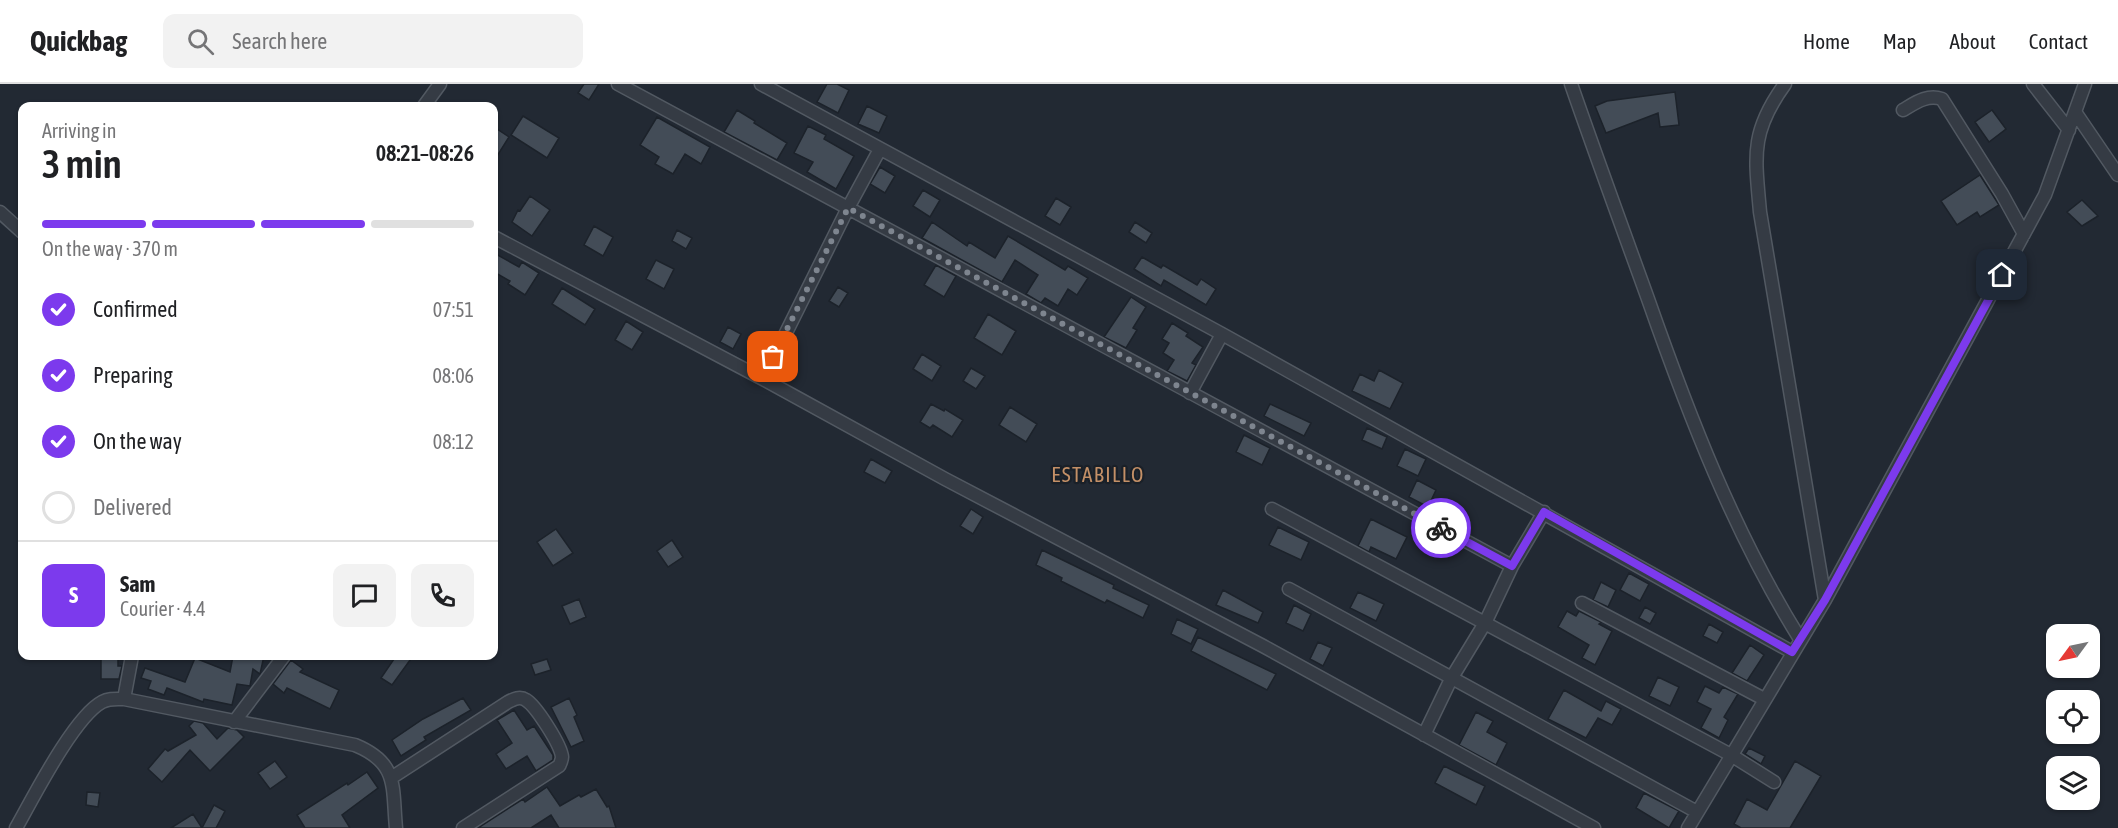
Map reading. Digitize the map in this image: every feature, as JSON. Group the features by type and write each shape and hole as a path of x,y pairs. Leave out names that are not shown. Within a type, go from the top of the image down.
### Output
{"street":[{"path":"427,102 440,84"},
{"path":"618,84 1512,566"},
{"path":"761,84 1222,334 1792,652"},
{"path":"1571,84 1668,357 1697,429 1757,566 1800,639"},
{"path":"1785,84 1772,102 1760,128 1755,160 1760,212 1825,600"},
{"path":"2033,84 2069,130"},
{"path":"1688,828 1825,600 2045,195 2085,84"},
{"path":"1903,110 1926,98 1942,99 2002,194 2024,234"},
{"path":"2075,112 2118,175"},
{"path":"763,379 880,149"},
{"path":"0,212 18,228"},
{"path":"498,239 1263,646 1594,828"},
{"path":"1190,393 1222,334"},
{"path":"1272,509 1731,755 1774,782"},
{"path":"1424,735 1452,679 1485,623 1512,566 1544,512"},
{"path":"1289,589 1697,812"},
{"path":"1582,603 1764,699"},
{"path":"124,699 131,660"},
{"path":"234,722 281,660"},
{"path":"391,778 508,702 519,698 527,700 557,744 562,758 559,766 463,828"},
{"path":"16,828 64,746 90,711 109,699 124,699 355,745 372,752 383,761 391,778 396,828"}],"building":[{"path":"584,84 599,84 589,100 578,93"},
{"path":"827,84 837,84 849,90 838,113 817,102"},
{"path":"1675,92 1679,125 1660,127 1658,113 1606,133 1595,106 1607,101"},
{"path":"867,106 887,116 879,133 858,124"},
{"path":"737,110 787,143 777,160 724,132"},
{"path":"1992,110 2006,129 1989,142 1975,122"},
{"path":"523,116 559,138 547,158 511,135"},
{"path":"657,117 710,147 701,164 685,154 673,174 655,164 659,157 640,145"},
{"path":"808,126 826,135 824,139 854,156 836,189 807,172 813,162 794,153"},
{"path":"498,130 509,137 498,155"},
{"path":"880,167 895,176 885,193 870,184"},
{"path":"1980,175 1999,205 1980,217 1977,212 1957,225 1941,201"},
{"path":"923,190 940,200 930,217 913,206"},
{"path":"530,196 550,210 532,236 512,222 518,210 520,211"},
{"path":"1056,198 1071,207 1060,225 1045,216"},
{"path":"2082,200 2098,216 2082,226 2067,212"},
{"path":"932,222 967,246 969,242 995,258 1008,236 1065,270 1068,266 1088,278 1077,295 1068,289 1058,306 1045,298 1041,303 1026,294 1038,275 1015,260 1002,282 922,238"},
{"path":"1135,222 1152,233 1146,243 1129,232"},
{"path":"594,226 613,237 603,256 584,245"},
{"path":"677,230 692,238 686,249 672,241"},
{"path":"498,255 519,267 522,262 539,273 525,295 508,284 510,281 498,274"},
{"path":"1142,257 1161,268 1163,265 1197,285 1201,279 1216,289 1206,305 1164,280 1161,286 1134,269"},
{"path":"656,260 674,269 664,289 646,279"},
{"path":"936,265 956,276 944,297 924,285"},
{"path":"838,287 848,293 839,307 829,301"},
{"path":"562,288 595,309 585,325 552,304"},
{"path":"1131,297 1146,307 1133,328 1137,330 1126,348 1104,337"},
{"path":"988,314 1016,331 1002,355 974,338"},
{"path":"626,321 643,332 632,350 615,340"},
{"path":"1172,323 1188,333 1186,336 1203,347 1192,363 1196,365 1187,381 1167,371 1174,360 1163,353 1169,343 1162,339"},
{"path":"728,327 741,334 733,349 720,342"},
{"path":"922,354 941,366 932,381 913,369"},
{"path":"971,368 985,376 976,389 963,381"},
{"path":"1379,370 1403,383 1390,409 1352,391 1360,374 1374,381"},
{"path":"931,404 963,420 952,437 933,425 930,428 920,422"},
{"path":"1270,404 1311,423 1304,436 1264,416"},
{"path":"1010,407 1037,424 1026,442 999,425"},
{"path":"1367,428 1387,437 1382,449 1362,440"},
{"path":"1244,435 1270,448 1262,465 1236,452"},
{"path":"1405,449 1426,459 1418,476 1397,466"},
{"path":"871,459 892,471 885,483 864,472"},
{"path":"1417,480 1436,490 1428,507 1409,497"},
{"path":"971,509 983,517 973,534 960,526"},
{"path":"1371,519 1407,537 1396,559 1371,547 1369,552 1358,546"},
{"path":"1278,527 1309,542 1301,560 1269,545"},
{"path":"556,529 573,553 553,566 537,542"},
{"path":"672,540 683,557 668,567 657,551"},
{"path":"1042,550 1149,605 1143,618 1107,600 1105,603 1061,581 1062,578 1036,565"},
{"path":"1629,573 1649,584 1640,601 1620,590"},
{"path":"1601,582 1616,590 1608,607 1593,600"},
{"path":"1223,590 1263,612 1258,623 1216,605"},
{"path":"1358,592 1384,604 1376,621 1350,608"},
{"path":"579,599 586,617 570,624 562,606"},
{"path":"1294,605 1311,614 1303,631 1286,623"},
{"path":"1645,607 1656,613 1650,624 1639,618"},
{"path":"1567,611 1576,616 1579,611 1601,622 1599,624 1612,631 1595,665 1582,658 1589,645 1558,627"},
{"path":"1177,619 1198,629 1191,644 1171,634"},
{"path":"1709,624 1723,632 1717,643 1703,636"},
{"path":"1198,637 1276,674 1267,690 1191,651"},
{"path":"1318,642 1332,648 1323,666 1310,659"},
{"path":"1750,645 1764,655 1747,681 1732,673"},
{"path":"547,659 551,670 535,675 531,664"},
{"path":"101,660 118,660 118,666 122,666 119,679 101,679"},
{"path":"194,660 200,660 230,672 232,660 263,660 260,674 253,669 250,686 237,684 232,705 204,699 203,702 167,688 164,695 148,689 151,681 141,678 145,668 185,682"},
{"path":"291,660 303,669 300,672 339,690 330,709 287,688 284,693 273,684"},
{"path":"393,660 410,660 392,685 381,678"},
{"path":"1658,677 1679,687 1670,706 1649,696"},
{"path":"1705,686 1719,693 1723,687 1738,694 1724,717 1728,720 1719,738 1701,728 1711,709 1697,702"},
{"path":"1564,690 1601,711 1606,701 1621,709 1612,725 1598,718 1586,738 1548,719"},
{"path":"463,698 471,710 424,737 426,740 401,756 392,740 423,719"},
{"path":"569,698 577,715 574,717 584,741 571,747 551,707"},
{"path":"514,710 527,730 534,726 553,755 553,760 536,771 527,756 506,769 496,754 512,743 497,720"},
{"path":"1476,712 1493,721 1487,732 1507,743 1496,765 1459,745"},
{"path":"194,721 203,723 217,739 228,728 237,730 244,737 210,771 190,750 162,782 148,769 165,749 168,751 196,735 189,726"},
{"path":"1749,748 1765,756 1761,764 1745,754"},
{"path":"275,761 287,777 270,789 258,773"},
{"path":"1795,761 1821,776 1790,828 1741,828 1734,824 1747,799 1767,810"},
{"path":"1444,766 1485,786 1476,805 1435,783"},
{"path":"367,772 378,788 342,815 350,828 305,828 297,815"},
{"path":"547,787 560,806 579,795 581,797 596,789 607,807 609,806 616,828 559,828 551,815 531,828 478,828 523,799 525,802"},
{"path":"87,792 100,793 98,807 86,805"},
{"path":"1644,793 1679,811 1669,828 1636,808"},
{"path":"214,805 225,811 216,828 202,828"},
{"path":"193,814 202,828 171,828"}],"way so far":[{"path":"773,357 848,208 1441,528"}],"district":[{"name":"ESTABILLO","path":"1098,475"}],"route":[{"path":"1441,528 1512,566 1544,512 1792,652 1825,600 2002,275"}]}
